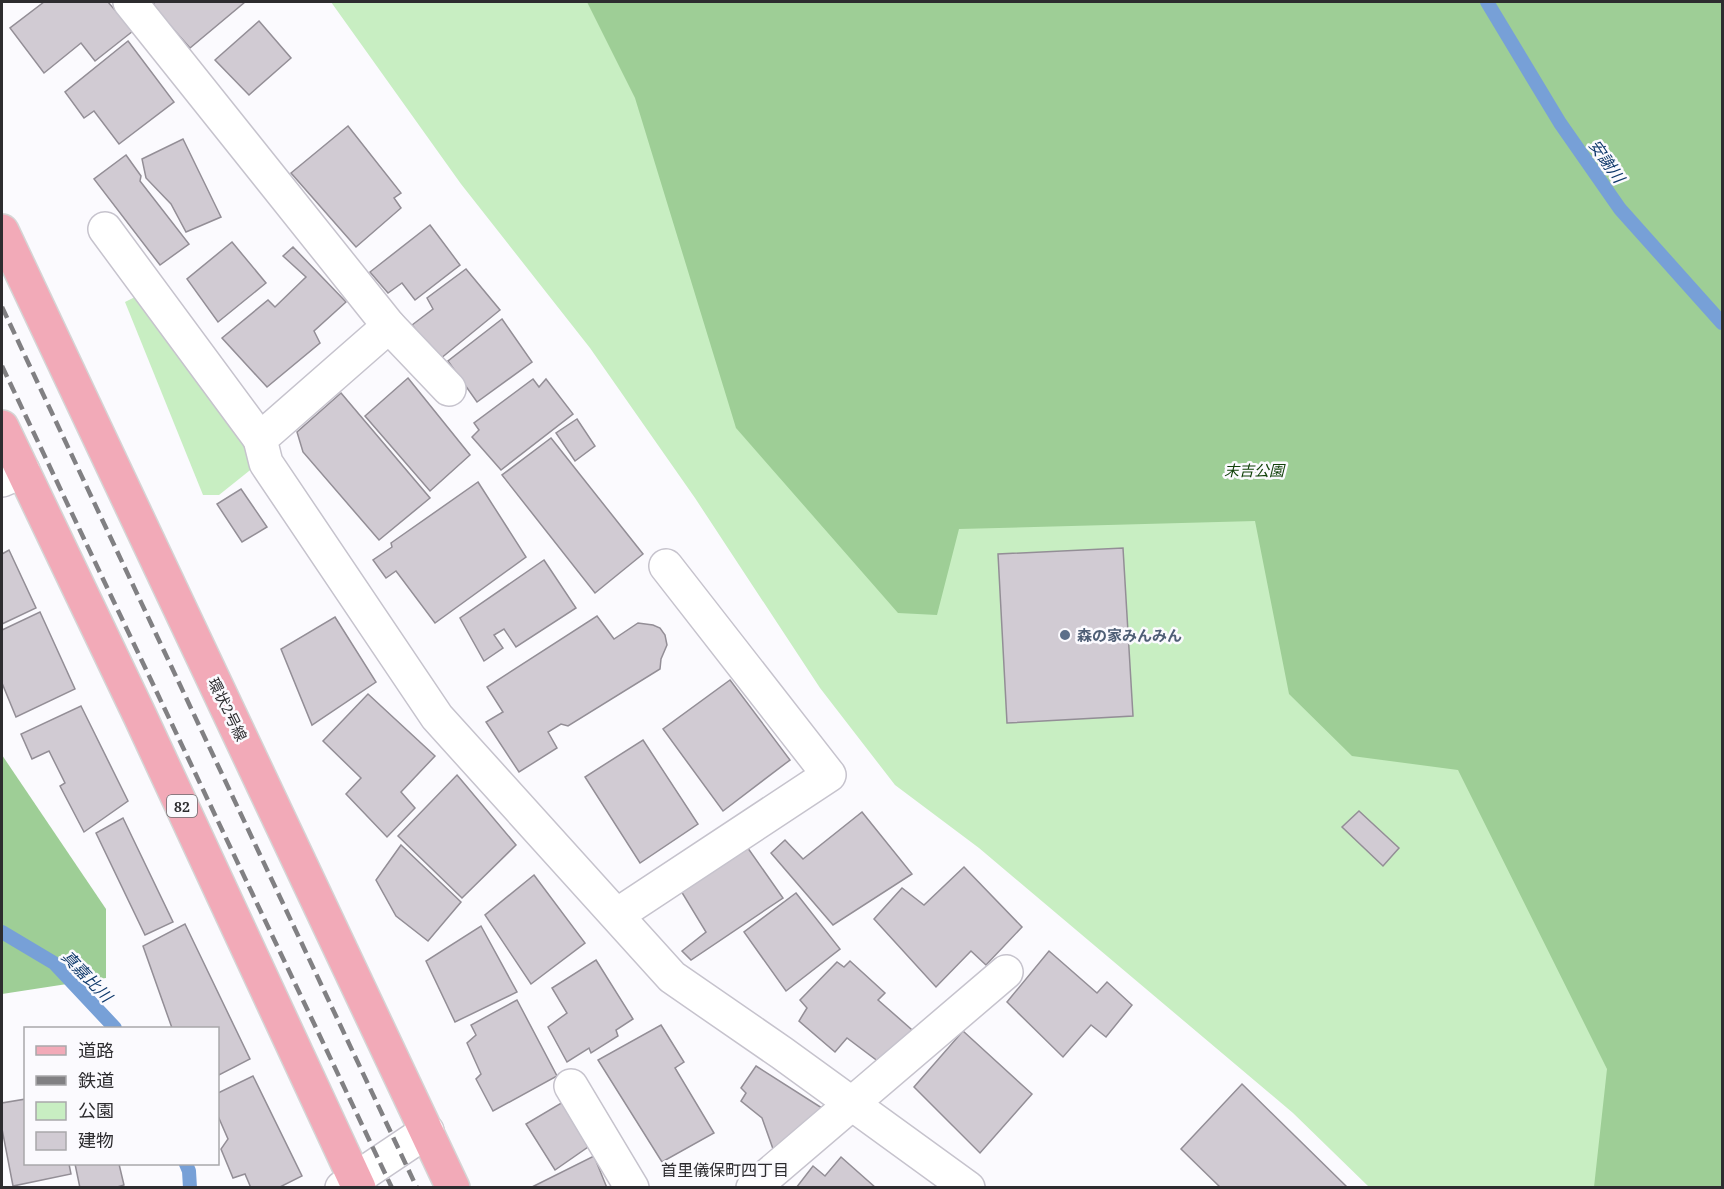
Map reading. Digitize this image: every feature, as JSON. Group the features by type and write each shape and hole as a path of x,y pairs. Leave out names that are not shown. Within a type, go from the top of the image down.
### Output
{"main road":[{"name":"環状2号線","path":"2,231 453,1188"},
{"name":"82","path":"2,427 12,475 145,727 352,1185"}],"street":[{"path":"130,2 389,326 449,389"},
{"path":"105,229 260,439 266,463 437,717 672,977 968,1188"},
{"path":"260,439 389,326"},
{"path":"617,915 829,775 666,566"},
{"path":"753,1188 1006,972"},
{"path":"571,1086 632,1188"},
{"path":"352,1185 427,1131"}],"green space":[{"name":"末吉公園","path":"331,2 1722,2 1722,1187 1369,1187 1293,1113 979,848 895,785 820,688 695,498 590,348 461,184"},
{"name":"末吉公園","path":"587,2 1722,2 1722,1187 1594,1187 1607,1069 1458,770 1352,756 1289,694 1255,521 959,529 937,615 898,613 736,428 635,98"},
{"path":"139,295 248,443 254,467 219,495 203,495 125,302"},
{"path":"2,755 106,909 106,978 2,994"}],"building":[{"path":"44,2 108,2 133,31 95,61 81,43 44,73 10,28"},
{"path":"155,2 245,2 190,48 152,5"},
{"path":"259,21 291,58 249,95 215,60"},
{"path":"128,41 174,102 119,144 94,111 84,118 65,92"},
{"path":"348,126 401,193 394,198 401,208 356,247 291,173"},
{"path":"183,139 221,217 186,232 171,204 146,178 142,159"},
{"path":"126,155 141,176 140,181 189,244 160,265 94,179"},
{"path":"430,225 460,265 415,300 402,283 388,293 370,272"},
{"path":"232,242 266,283 218,322 187,279"},
{"path":"293,247 346,302 314,331 320,343 267,387 222,338 268,300 275,307 306,277 283,256"},
{"path":"466,269 500,310 440,359 412,325 433,309 427,298"},
{"path":"502,319 532,362 477,402 448,361"},
{"path":"408,378 470,455 430,491 365,416"},
{"path":"533,379 539,387 546,379 573,414 501,470 472,437 479,430 474,423"},
{"path":"341,393 430,498 379,540 303,452 297,432"},
{"path":"577,419 595,446 575,461 556,433"},
{"path":"551,438 643,554 595,593 502,475"},
{"path":"478,482 526,557 435,623 396,571 386,578 373,560 392,547 391,543"},
{"path":"241,489 267,527 242,542 217,504"},
{"name":"森の家みんみん","path":"1123,548 1133,716 1007,723 998,554"},
{"path":"9,550 36,608 2,624 2,554"},
{"path":"544,560 576,608 516,647 504,629 494,635 503,648 484,661 460,618"},
{"path":"40,612 75,689 16,717 2,683 2,630"},
{"path":"597,616 614,639 638,623 660,628 665,635 667,645 661,659 660,669 568,726 561,724 548,732 557,748 519,772 486,722 503,712 487,687"},
{"path":"335,617 376,682 312,725 281,649"},
{"path":"730,680 790,760 723,811 663,729"},
{"path":"368,694 435,756 401,792 415,808 387,837 346,794 361,778 323,741"},
{"path":"81,706 128,801 84,832 60,786 65,783 49,751 32,759 21,734"},
{"path":"643,740 698,824 640,863 585,777"},
{"path":"457,775 516,845 462,898 398,836"},
{"path":"1359,811 1399,848 1383,866 1342,827"},
{"path":"862,812 912,874 833,925 771,853 785,840 803,859"},
{"path":"123,818 173,922 145,935 96,833"},
{"path":"745,844 783,898 691,960 682,951 706,932 678,886"},
{"path":"401,845 461,902 428,941 396,916 376,880"},
{"path":"964,867 1022,927 986,965 971,951 936,987 874,919 902,888 924,905"},
{"path":"534,875 585,943 531,984 485,915"},
{"path":"796,893 840,949 786,991 744,932"},
{"path":"185,924 250,1059 219,1075 219,1027 172,1027 143,946"},
{"path":"481,926 517,992 455,1022 426,961"},
{"path":"1049,951 1097,993 1107,982 1132,1005 1106,1037 1091,1025 1063,1057 1007,1002"},
{"path":"596,960 633,1019 616,1030 618,1036 591,1053 589,1048 567,1062 548,1027 567,1013 552,988"},
{"path":"850,961 885,993 878,1000 919,1036 887,1068 847,1038 835,1052 799,1021 807,1008 800,1000 837,962 844,967"},
{"path":"517,1000 557,1076 493,1111 476,1079 481,1074 467,1043 476,1035 471,1025"},
{"path":"661,1025 684,1062 675,1068 714,1133 662,1162 598,1060"},
{"path":"963,1031 1032,1094 980,1153 914,1087"},
{"path":"756,1066 825,1110 777,1160 762,1118 741,1101 746,1093 741,1088"},
{"path":"253,1076 302,1176 278,1188 251,1188 245,1174 233,1178 221,1149 228,1139 219,1118 219,1093"},
{"path":"1242,1084 1348,1188 1221,1188 1181,1149"},
{"path":"24,1099 24,1165 69,1165 71,1174 13,1186 2,1129 2,1103"},
{"path":"563,1102 588,1147 555,1170 526,1124"},
{"path":"594,1156 607,1188 530,1188"},
{"path":"841,1157 876,1188 796,1188 813,1166 825,1176"},
{"path":"75,1165 119,1165 124,1185 114,1188 80,1188"}],"waterway":[{"name":"安謝川","path":"1487,2 1560,123 1620,209 1722,323"},
{"name":"真嘉比川","path":"2,932 54,963 114,1027"},
{"name":"真嘉比川","path":"186,1165 190,1188"}],"railway":[{"path":"2,307 417,1188"},
{"path":"2,366 392,1188"}],"place":[{"name":"森の家みんみん","path":"1065,635"}],"district":[{"name":"首里儀保町四丁目","path":"725,1170"}]}
